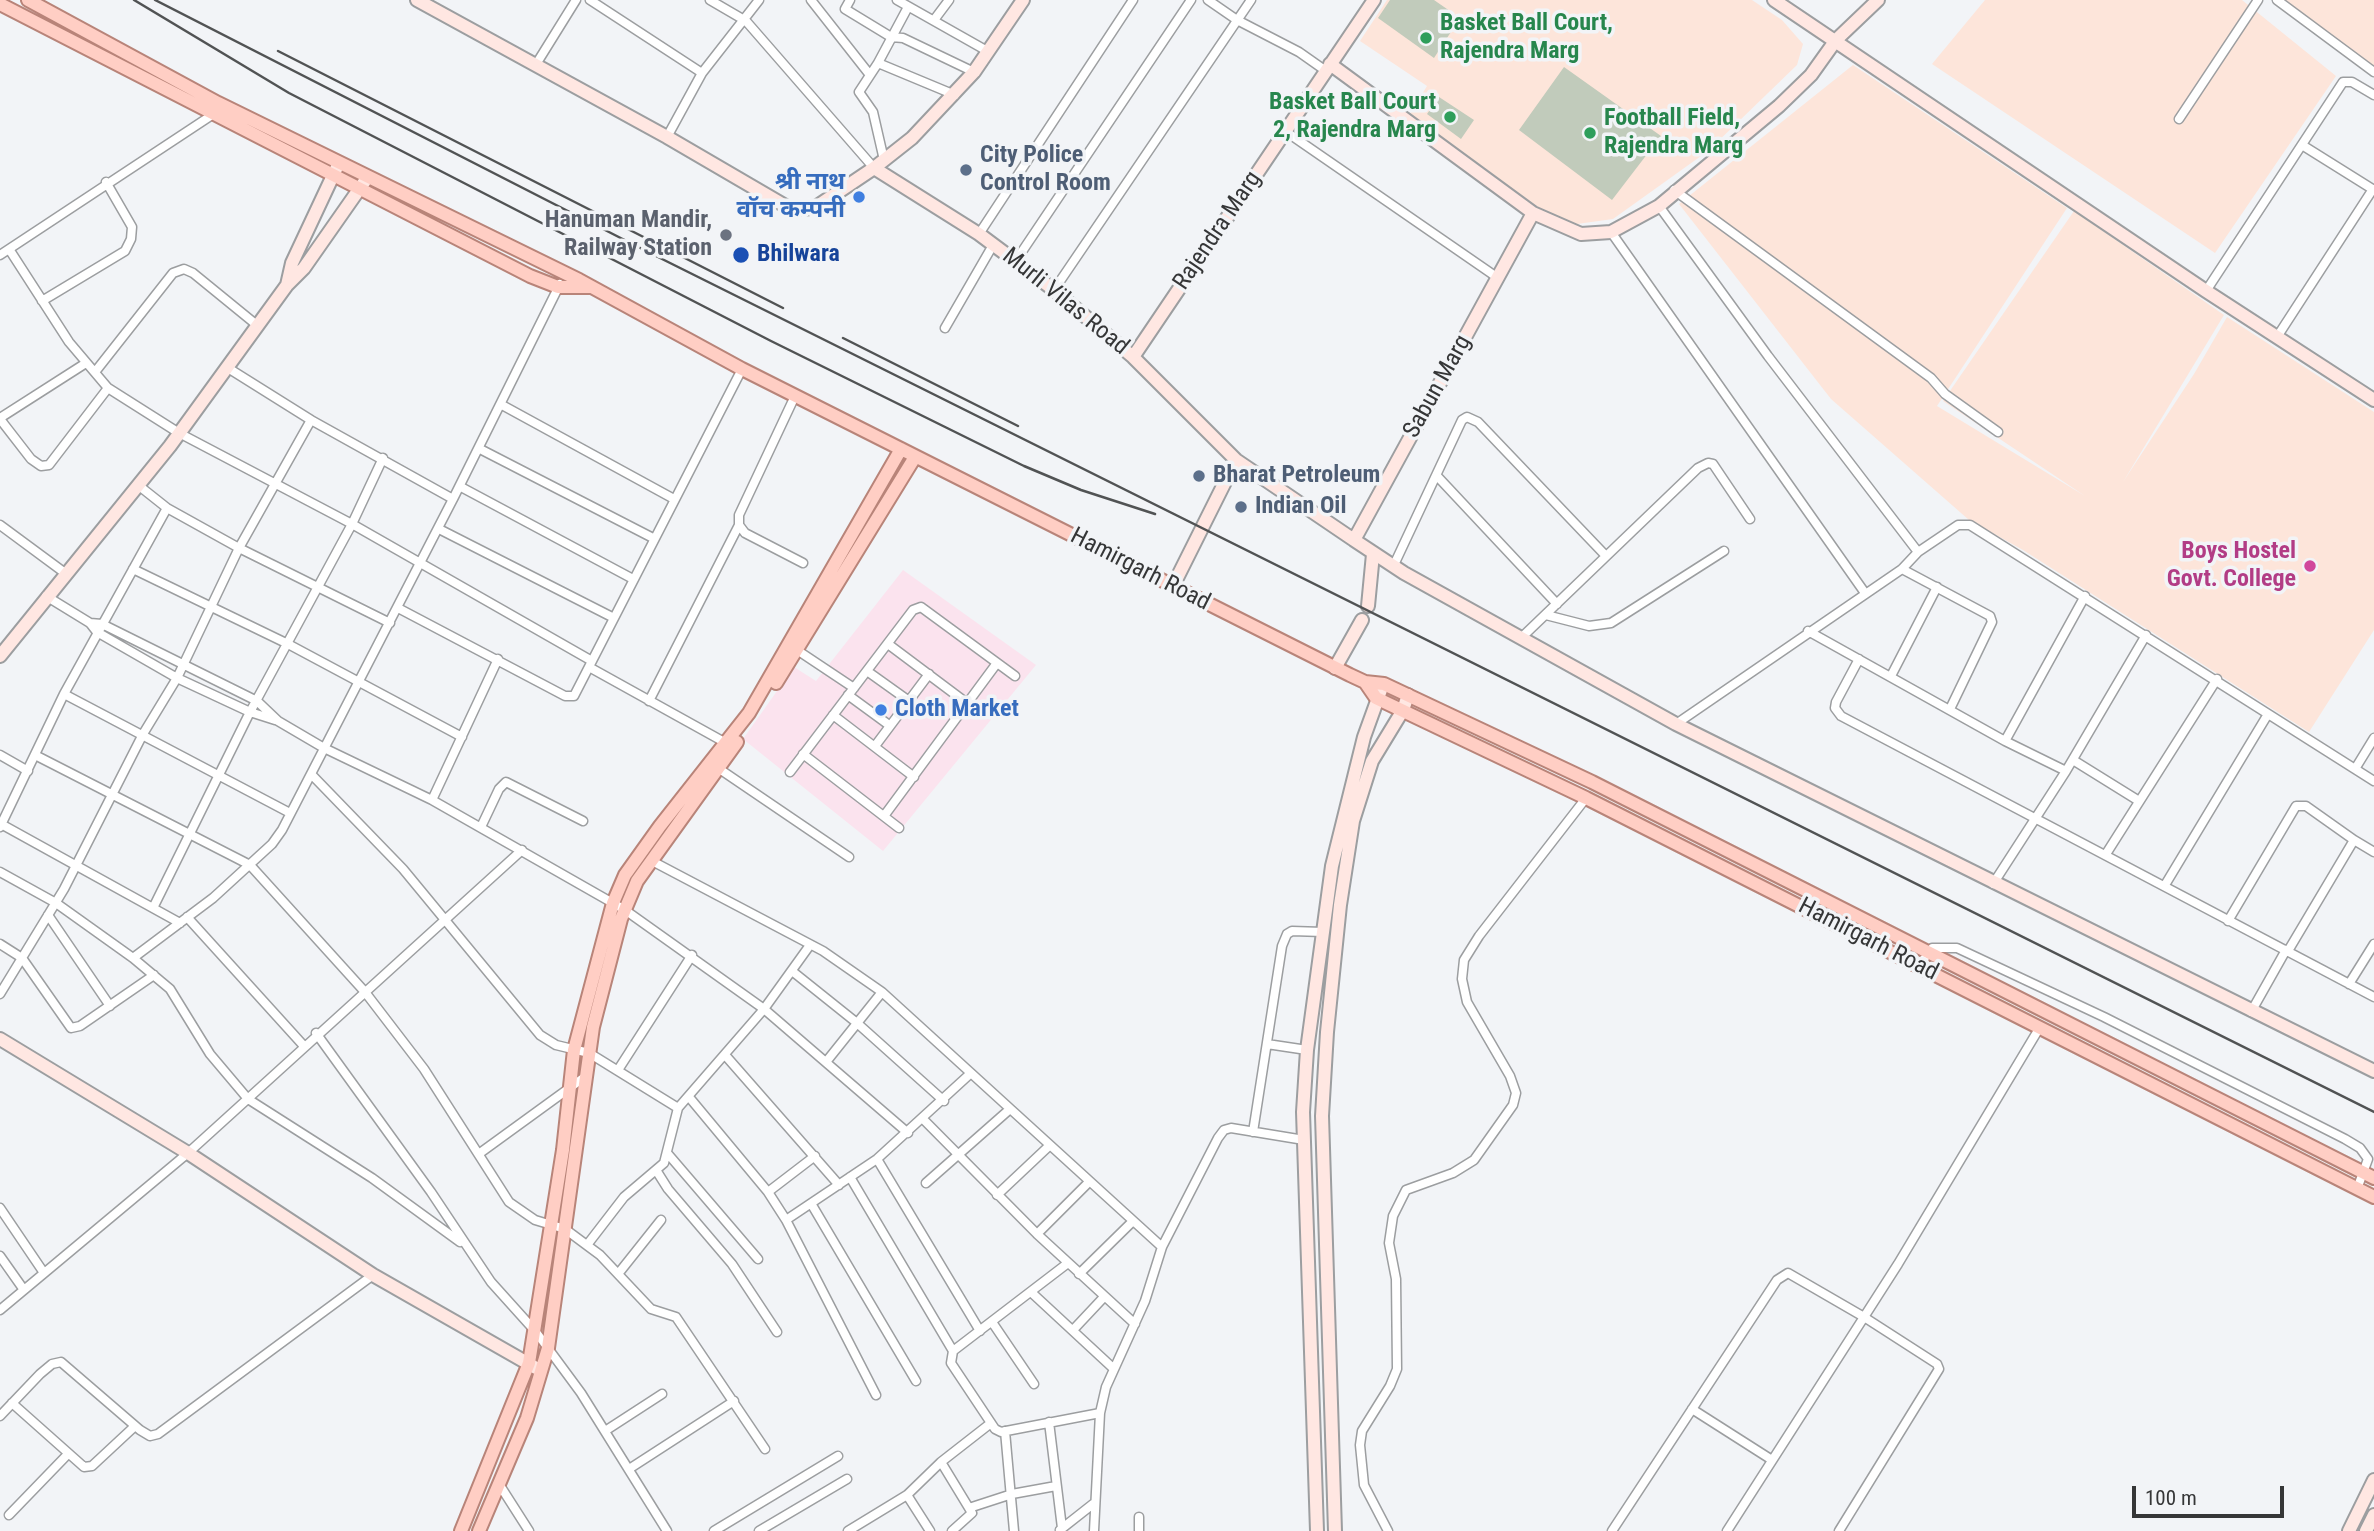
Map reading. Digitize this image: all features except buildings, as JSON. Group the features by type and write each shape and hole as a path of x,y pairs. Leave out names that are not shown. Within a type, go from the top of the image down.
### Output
{"main road":[{"path":"29,0 336,169 359,190 530,276 558,287 589,287"},
{"path":"0,4 212,115 336,169"},
{"name":"Hamirgarh Road","path":"336,169 367,178 565,274 742,369 1335,668 1365,682 1384,684 1592,782 2369,1175"},
{"path":"461,1531 529,1363 536,1332 574,1050 613,903 625,875 750,713 901,449"},
{"path":"479,1531 527,1418 548,1348 589,1053 625,910 637,881 718,768 797,650 915,457"},
{"path":"1365,682 1376,698"},
{"name":"Hamirgarh Road","path":"1376,698 1586,798 2374,1197"}],"street":[{"path":"417,0 667,137 787,207 816,206 879,164 955,95 989,52 1023,0"},
{"path":"535,66 576,0"},
{"path":"590,0 702,73"},
{"path":"710,0 746,20 879,164"},
{"path":"667,137 702,73 759,0"},
{"path":"811,0 870,75"},
{"path":"850,0 845,9 891,37 903,38 974,72"},
{"path":"897,0 989,52"},
{"path":"934,20 949,0"},
{"path":"979,234 1133,0"},
{"path":"1015,262 1191,0"},
{"path":"1208,0 1237,20 1328,67 1533,213 1581,234 1611,232 1659,206 1674,190 1779,106 1811,75 1836,40 1878,0"},
{"path":"1054,290 1251,0"},
{"name":"Rajendra Marg","path":"1133,357 1374,0"},
{"path":"1774,0 2206,291 2374,400"},
{"path":"2179,119 2258,0"},
{"path":"2277,0 2374,72"},
{"path":"879,164 873,113 859,92 908,7"},
{"path":"878,63 955,95"},
{"path":"2206,291 2343,82 2352,82 2374,95"},
{"path":"0,255 106,182 212,115"},
{"path":"1285,131 1498,278"},
{"path":"2277,337 2373,190 2302,145"},
{"name":"Murli Vilas Road","path":"879,164 1054,290 1133,357 1236,460 1354,540"},
{"path":"287,285 292,263 336,169"},
{"path":"0,656 179,433 287,285 304,268 367,178"},
{"path":"43,302 125,251 131,239 132,227 106,182"},
{"path":"1674,190 1931,378 1945,394 1998,432"},
{"path":"1659,206 1768,356 1918,552"},
{"name":"Sabun Marg","path":"1354,540 1533,213"},
{"path":"1611,232 1865,593"},
{"path":"945,328 993,245"},
{"path":"9,249 86,363 108,388 179,433 352,524 649,701 726,743"},
{"path":"95,372 173,273 184,269 193,273 258,326"},
{"path":"133,958 184,920 272,844 461,487 565,274"},
{"path":"86,363 0,419 31,459 41,466 49,465 108,388"},
{"path":"228,368 311,420 453,499"},
{"path":"398,608 565,696 574,696 742,369"},
{"path":"649,701 739,525 739,515 796,396"},
{"path":"502,405 674,499"},
{"path":"1393,567 1462,420 1467,417 1472,419 1606,556"},
{"path":"0,994 56,903 143,734 177,678 239,548 311,420"},
{"path":"480,449 653,538"},
{"path":"154,906 187,834 352,524 383,458"},
{"path":"1173,586 1236,460"},
{"path":"1521,638 1698,468 1708,463 1713,464 1750,519"},
{"path":"1437,475 1556,604"},
{"path":"138,485 167,508 239,548 390,623"},
{"path":"461,487 633,579"},
{"path":"167,508 64,694 1,826 184,920 303,1045"},
{"path":"0,525 65,573"},
{"path":"739,525 745,533 803,563"},
{"path":"1676,724 1902,569 1918,552 1958,525 1974,526 2374,781"},
{"path":"439,528 614,618"},
{"path":"1354,540 1393,567 1676,724 1993,884 2374,1071"},
{"path":"1546,615 1589,626 1611,623 1724,551"},
{"path":"1368,606 1373,554"},
{"path":"133,569 288,644 462,737"},
{"path":"1902,569 1985,611 1992,622 1950,709"},
{"path":"1891,676 1937,587"},
{"path":"46,596 89,623 97,632 177,678 250,712 278,721 324,748 432,800 625,910 692,955 764,1009 908,1133"},
{"path":"2005,741 2085,596"},
{"path":"790,772 914,610 920,607 1015,676"},
{"path":"1335,668 1362,620"},
{"path":"89,623 102,624 184,663 257,701 278,721"},
{"path":"1808,631 2005,741 2066,771"},
{"path":"1993,884 2073,760 2146,635"},
{"path":"888,644 968,704"},
{"path":"797,650 890,725"},
{"path":"432,800 498,659"},
{"path":"1859,659 1836,702 1841,716 2034,820 2165,885 2374,998"},
{"path":"884,816 997,663"},
{"path":"867,671 909,701"},
{"path":"875,746 929,674"},
{"path":"2106,854 2217,679"},
{"path":"1317,1531 1304,1140 1307,1050 1332,866 1376,698 1384,684"},
{"path":"64,694 290,813"},
{"path":"1335,1531 1322,1116 1327,1032 1353,821 1372,761 1403,710 1408,695"},
{"path":"2165,885 2268,714"},
{"path":"834,715 914,777"},
{"path":"2355,769 2374,738"},
{"path":"803,754 900,828"},
{"path":"0,755 27,771"},
{"path":"35,755 250,865 365,992 424,1069 509,1202 522,1213 565,1229 587,1245 651,1309 673,1315 682,1323 765,1449"},
{"path":"2073,760 2138,801"},
{"path":"718,768 849,857"},
{"path":"311,774 367,828 540,1035 574,1050 589,1053 678,1108"},
{"path":"481,827 499,789 506,782 583,821"},
{"path":"1388,1531 1364,1485 1360,1445 1362,1431 1390,1386 1397,1369 1396,1279 1389,1243 1392,1216 1406,1190 1453,1173 1474,1160 1513,1105 1516,1093 1510,1076 1467,1002 1462,979 1464,960 1479,936 1586,798"},
{"path":"2228,920 2292,810 2300,804 2374,852"},
{"path":"2251,1012 2354,840"},
{"path":"0,1310 188,1153 316,1033 522,850"},
{"path":"652,861 810,945 882,992 1162,1247"},
{"path":"0,872 56,903 154,975 184,1008 226,1077 248,1099 372,1178 465,1246"},
{"path":"48,915 110,1006"},
{"path":"1254,1132 1282,946 1287,934 1292,931 1323,932"},
{"path":"0,944 22,958 71,1028 80,1026 154,975"},
{"path":"2349,984 2374,944"},
{"path":"587,1245 624,1197 656,1170 668,1154 678,1108 764,1009 810,945"},
{"path":"1919,966 1926,952 1940,946 1957,948 2104,1017 2360,1148 2368,1159 2369,1175 2357,1189"},
{"path":"618,1070 692,955"},
{"path":"792,971 857,1023 944,1101"},
{"path":"826,1062 882,992"},
{"path":"1727,1531 1864,1317 2040,1027"},
{"path":"316,1033 431,1192 491,1282 548,1348 605,1430 667,1531"},
{"path":"0,1039 188,1153 373,1275 541,1371"},
{"path":"1266,1044 1307,1050"},
{"path":"725,1055 839,1185"},
{"path":"786,1220 877,1159 924,1120 971,1073"},
{"path":"480,1153 586,1076"},
{"path":"689,1097 768,1192 786,1220 876,1395"},
{"path":"926,1183 1010,1109"},
{"path":"924,1120 1037,1234 1135,1324"},
{"path":"1094,1531 1093,1504 1100,1413 1114,1369 1135,1324 1162,1247 1224,1130 1304,1140"},
{"path":"997,1195 1049,1146"},
{"path":"668,1154 758,1259"},
{"path":"768,1192 815,1156"},
{"path":"877,1159 980,1331"},
{"path":"656,1170 668,1189 732,1264 777,1332"},
{"path":"850,1177 953,1351 951,1363 995,1429 1005,1431 1100,1413"},
{"path":"1037,1234 1089,1182"},
{"path":"812,1205 916,1381"},
{"path":"0,1208 44,1273"},
{"path":"618,1274 661,1220"},
{"path":"1079,1274 1133,1221"},
{"path":"0,1256 24,1290"},
{"path":"953,1351 1068,1263"},
{"path":"0,1416 40,1374 52,1364 61,1362 135,1426 150,1436 158,1434 373,1275"},
{"path":"1612,1531 1782,1275 1797,1276 1937,1364 1939,1368 1839,1531"},
{"path":"1032,1293 1114,1369"},
{"path":"1073,1330 1104,1297"},
{"path":"992,1322 1034,1384"},
{"path":"605,1430 662,1394"},
{"path":"629,1468 734,1402"},
{"path":"12,1403 67,1455 84,1467 92,1466 135,1426"},
{"path":"1692,1409 1772,1460"},
{"path":"1049,1422 1060,1529"},
{"path":"848,1531 907,1495 941,1462 991,1423"},
{"path":"1005,1431 1014,1531"},
{"path":"9,1515 67,1455"},
{"path":"714,1531 838,1456"},
{"path":"941,1462 972,1507"},
{"path":"759,1531 847,1479"},
{"path":"2349,1531 2374,1480"},
{"path":"499,1483 529,1531"},
{"path":"972,1507 1012,1494 1056,1486"},
{"path":"907,1495 930,1531"},
{"path":"1060,1529 1093,1504"},
{"path":"952,1531 968,1519 972,1507"},
{"path":"2366,1531 2374,1516"},
{"path":"1139,1517 1139,1531"}],"shaded area":[{"path":"1387,0 1752,0 1782,20 1803,44 1797,65 1708,151 1613,219 1577,224 1538,211 1403,125 1427,86 1360,41"},
{"path":"1985,0 2242,0 2336,76 2215,253 1932,64"},
{"path":"2283,0 2374,0 2374,71"},
{"path":"1853,65 2067,208 1937,406 2085,496 1943,401 2074,211 2224,315 2123,482 2194,374 2227,317 2374,412 2374,630 2309,732 2023,550 1969,520 1831,399 1679,204"},
{"name":"Cloth Market","path":"903,570 1036,665 883,851 743,739 794,667 816,681"}],"green space":[{"name":"Basket Ball Court, Rajendra Marg","path":"1390,0 1434,0 1460,18 1434,58 1378,18"},
{"name":"Football Field, Rajendra Marg","path":"1564,67 1661,136 1612,200 1519,130"},
{"name":"Basket Ball Court 2, Rajendra Marg","path":"1439,97 1474,120 1461,139 1427,114"}],"railway":[{"path":"134,0 289,93 771,341 1024,466 1081,490 1155,514"},
{"path":"155,0 650,253 2374,1112"},
{"path":"278,51 783,308"},
{"path":"843,338 1018,426"}],"place":[{"name":"Basket Ball Court, Rajendra Marg","path":"1426,38"},
{"name":"Basket Ball Court 2, Rajendra Marg","path":"1450,117"},
{"name":"Football Field, Rajendra Marg","path":"1590,133"},
{"name":"City Police Control Room","path":"966,170"},
{"name":"श्री नाथ वॉच कम्पनी","path":"859,197"},
{"name":"Hanuman Mandir, Railway Station","path":"726,235"},
{"name":"Bhilwara","path":"741,255"},
{"name":"Bharat Petroleum","path":"1199,476"},
{"name":"Indian Oil","path":"1241,507"},
{"name":"Boys Hostel Govt. College","path":"2310,566"},
{"name":"Cloth Market","path":"881,710"}]}
